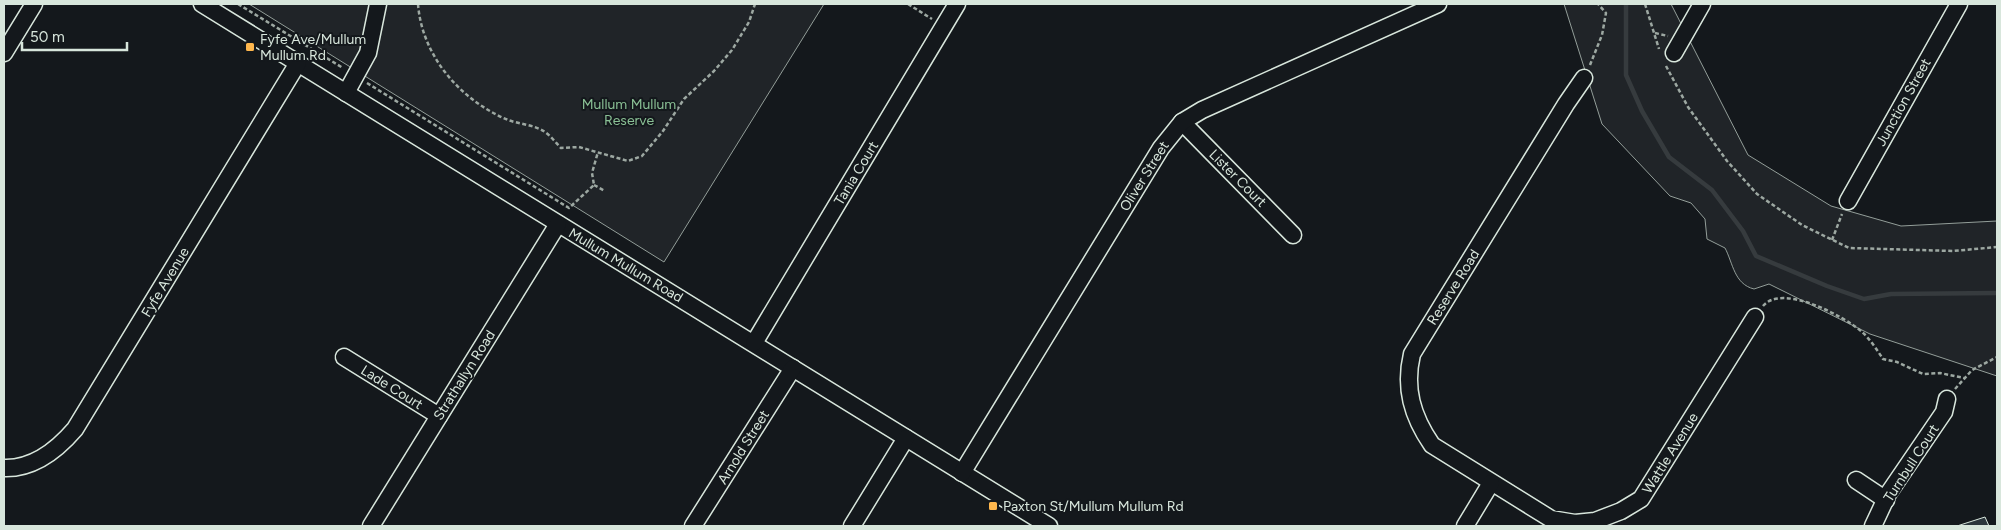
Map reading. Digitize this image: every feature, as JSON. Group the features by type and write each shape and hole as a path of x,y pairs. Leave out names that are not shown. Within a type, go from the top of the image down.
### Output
{"street":[{"path":"4,53 34,4"},
{"name":"Mullum Mullum Road","path":"202,4 1049,526"},
{"path":"346,93 368,53 378,4"},
{"name":"Tania Court","path":"754,343 958,4"},
{"name":"Oliver Street","path":"962,473 1161,148 1182,122 1202,110 1438,4"},
{"path":"1665,53 1702,4"},
{"name":"Junction Street","path":"1848,201 1959,4"},
{"name":"Fyfe Avenue","path":"4,468 38,461 58,447 74,429 298,63"},
{"name":"Reserve Road","path":"1492,483 1432,445 1421,428 1412,407 1408,386 1412,354 1566,104 1584,78"},
{"name":"Lister Court","path":"1182,122 1293,234"},
{"name":"Strathallyn Road","path":"371,526 558,224"},
{"name":"Wattle Avenue","path":"1492,483 1551,518 1575,523 1596,521 1621,511 1641,499 1755,317"},
{"name":"Lade Court","path":"344,357 439,416"},
{"name":"Arnold Street","path":"693,526 793,368"},
{"name":"Turnbull Court","path":"1873,526 1886,500 1944,412 1947,399"},
{"path":"852,526 906,438"},
{"path":"1856,480 1886,500"},
{"path":"1465,526 1492,483"}],"path":[{"path":"238,4 568,208 594,185"},
{"path":"418,4 421,28 430,51 440,67 468,96 508,120 543,130 561,148 579,147 628,161 642,156 663,131 684,99 714,71 732,50 749,22 755,4"},
{"path":"908,4 944,26"},
{"path":"1584,78 1602,35 1606,13 1598,4"},
{"path":"1645,4 1688,107 1727,161 1757,194 1802,225 1849,248 1953,251 1997,247"},
{"path":"594,185 592,173 598,152"},
{"path":"594,185 605,191"},
{"path":"1832,240 1848,201"},
{"path":"1755,317 1768,300 1777,298 1799,300 1823,308 1862,331 1883,359 1897,362 1923,374 1940,373 1964,378"},
{"path":"1947,399 1972,370 1997,358"}],"green space":[{"name":"Mullum Mullum Reserve","path":"249,4 824,4 664,262"},
{"path":"1564,4 1671,4 1748,155 1831,206 1901,226 1997,221 1997,376 1870,334 1769,284 1754,289 1742,283 1725,248 1707,239 1705,219 1691,203 1670,196 1602,124"}],"building":[{"path":"1985,517 1989,526 1957,526"}],"waterway":[{"path":"1626,4 1626,75 1642,111 1669,157 1712,190 1743,231 1756,256 1827,286 1864,299 1891,294 1997,293"}],"place":[{"name":"Fyfe Ave/Mullum Mullum Rd","path":"250,47"},
{"name":"Paxton St/Mullum Mullum Rd","path":"993,506"}]}
